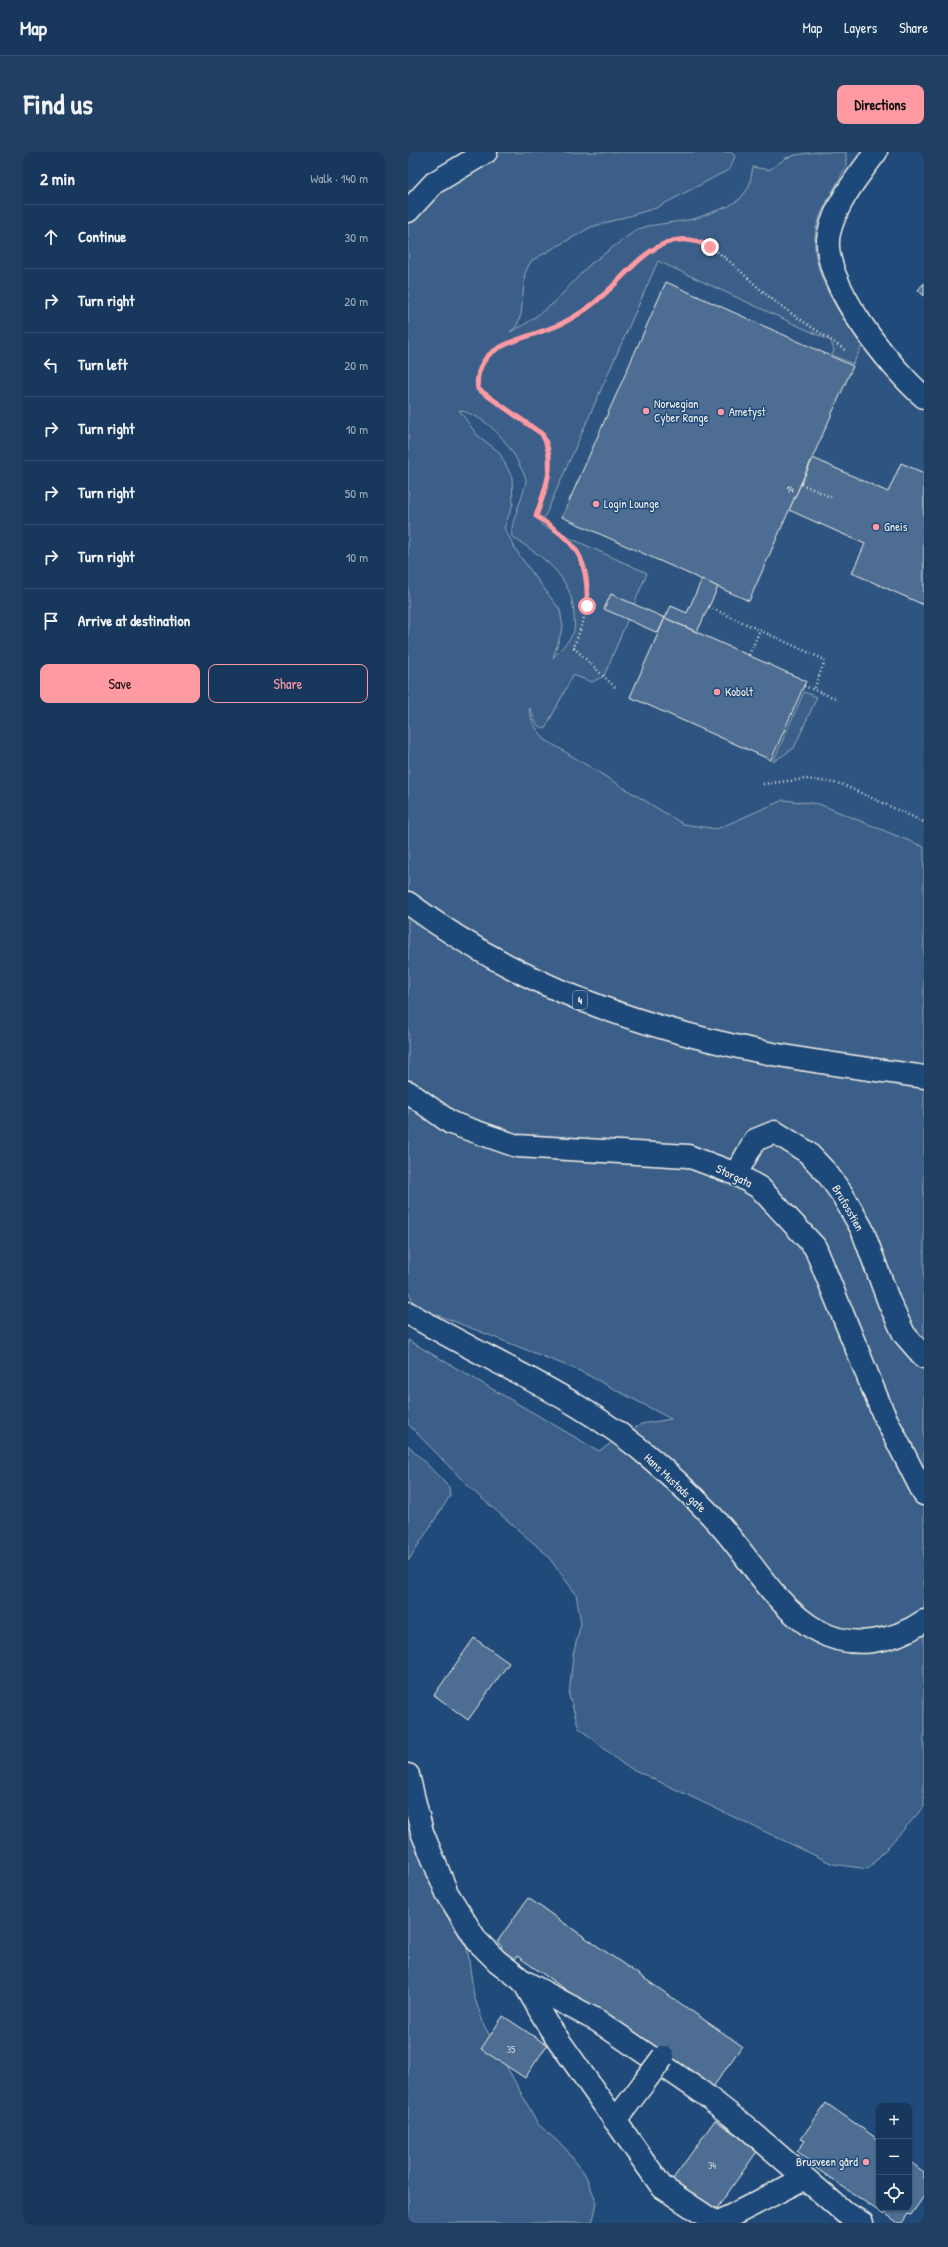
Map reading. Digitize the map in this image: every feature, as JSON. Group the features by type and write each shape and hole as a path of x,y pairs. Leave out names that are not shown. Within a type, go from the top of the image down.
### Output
{"main road":[{"path":"408,211 434,183 486,152"},
{"path":"876,152 849,190 836,214 829,234 830,258 837,282 889,370 924,397"},
{"name":"4","path":"408,903 472,946 533,980 570,997 645,1024 770,1054 924,1077"},
{"name":"Storgata","path":"408,1092 451,1123 517,1146 688,1156 736,1174 760,1188 815,1247 883,1413 924,1494"},
{"name":"Brufosstien","path":"736,1174 755,1140 775,1132 807,1152 826,1172 842,1194 862,1229 889,1302 904,1334 924,1357"},
{"name":"Hans Mustads gate","path":"408,1313 446,1336 576,1404 633,1444 685,1490 724,1530 774,1593 799,1618 819,1632 856,1642 874,1641 892,1637 924,1621"},
{"path":"408,1775 422,1832 447,1892 477,1941 497,1961 523,1981 598,2021 700,2091 746,2127 844,2212 862,2223"},
{"path":"523,1981 550,2028 662,2187 717,2223 803,2178"},
{"path":"615,2120 663,2057"}],"path":[{"path":"615,687 573,647 583,627 587,606 588,582 585,566 577,550 568,540 536,516 548,483 550,461 547,442 542,434 478,389 476,381 486,357 507,345 562,323 601,298 649,252 667,242 686,240 698,241 710,247 769,297 850,353"},
{"path":"801,484 831,497"},
{"path":"709,607 826,660 814,690"},
{"path":"749,655 760,630"},
{"path":"804,686 835,698"},
{"path":"763,784 806,779 841,784 924,822"}],"shaded area":[{"path":"486,152 876,152 836,214 837,282 924,397 924,917 508,767 408,652"},
{"path":"489,152 731,152 735,156 730,169 656,208 591,227 531,261 525,273 521,315 516,327 510,332 524,325 554,303 589,265 636,230 648,226 694,219 729,206 740,199 749,187 753,167 769,170 786,158 796,155 815,152 846,152 846,166 818,221 815,245 821,276 844,320 862,346 853,364 832,355 834,351 831,341 658,261 541,525 647,573 604,676 592,682 573,675 545,729 537,725 530,708 529,710 534,725 544,739 683,824 717,829 783,800 819,804 924,847 924,1807 868,1869 833,1864 624,1765 579,1728 569,1696 573,1655 581,1623 576,1594 546,1554 470,1488 408,1424 408,1340 599,1451 641,1424 671,1419 580,1371 415,1306 408,1291 408,217","holes":["459,410 469,413 487,424 502,438 514,455 525,477 525,487 513,525 512,537 545,560 562,578 568,589 572,602 574,631 567,642 553,658 563,627 560,610 519,555 504,528 513,504 512,477 499,452 477,435"]},
{"path":"804,692 817,697 794,748 773,762"},
{"path":"408,1445 449,1487 450,1496 408,1561"},
{"path":"408,1805 421,1847 467,1947 474,1996 484,2025 538,2124 565,2148 585,2174 597,2203 593,2220 587,2223 408,2223"}],"building":[{"name":"Ametyst","path":"666,282 853,366 749,601 562,517"},
{"path":"924,283 924,296 918,290"},
{"name":"Gneis","path":"813,458 888,492 901,463 924,473 924,605 852,573 865,544 789,510"},
{"path":"702,579 718,587 697,632 665,618 671,606 687,613"},
{"path":"611,594 665,618 658,633 604,609"},
{"name":"Kobolt","path":"665,618 806,681 771,760 630,697"},
{"path":"474,1638 509,1663 468,1720 434,1695"},
{"path":"528,1898 742,2046 711,2090 517,1956 514,1961 499,1951 502,1946 497,1942"},
{"path":"503,2016 547,2045 525,2078 481,2049"},
{"path":"826,2103 876,2138 876,2209 810,2164 811,2162 797,2151 805,2141 801,2139"},
{"path":"715,2120 758,2150 713,2214 670,2183"},
{"path":"912,2163 924,2172 924,2196 911,2215 908,2214 902,2223 898,2223 886,2214 888,2211 912,2211"},
{"path":"878,2211 887,2211 884,2215"}],"place":[{"name":"Norwegian Cyber Range","path":"646,411"},
{"name":"Ametyst","path":"721,412"},
{"name":"Login Lounge","path":"596,504"},
{"name":"Gneis","path":"876,527"},
{"name":"Kobolt","path":"717,692"},
{"name":"Brusveen gård","path":"866,2162"}],"route":[{"path":"587,606 588,582 585,566 577,550 568,540 550,525 536,516 548,483 550,461 547,442 542,434 484,395 478,389 476,381 480,369 486,357 507,345 562,323 601,298 649,252 667,242 686,240 698,241 710,247"}]}
